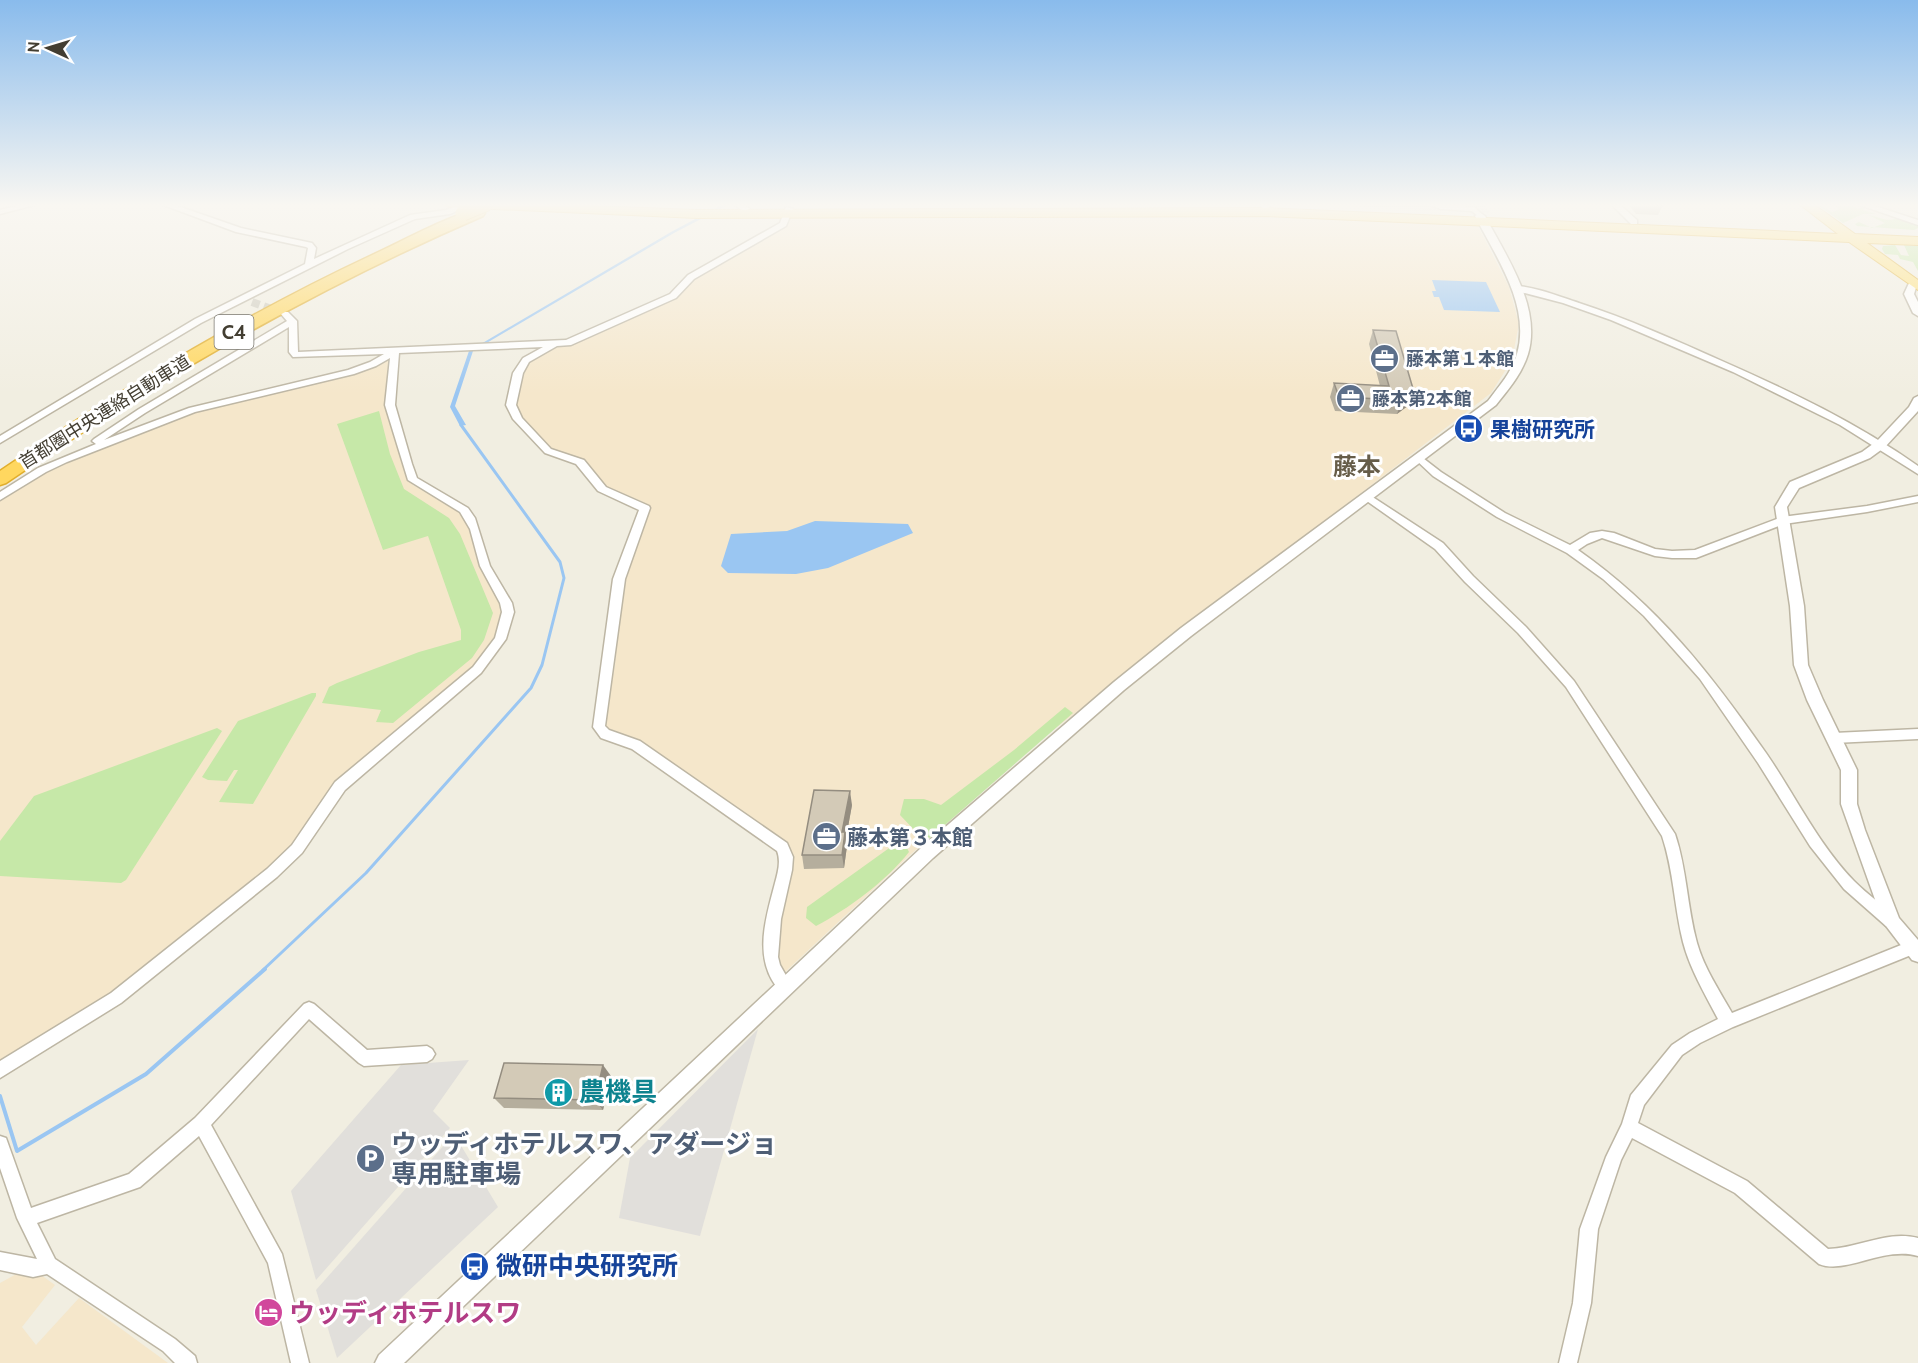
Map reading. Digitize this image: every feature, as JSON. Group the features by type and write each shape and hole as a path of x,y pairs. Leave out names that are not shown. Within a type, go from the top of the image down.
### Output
{"highway":[{"name":"首都圏中央連絡自動車道","path":"0,467 164,364 249,315 343,267"},
{"name":"首都圏中央連絡自動車道","path":"0,479 127,396 257,319 357,267"},
{"path":"1892,267 1916,284"}],"street":[{"path":"0,440 144,352 306,267"},
{"path":"285,314 293,321 293,352 296,355 568,343 673,296 692,277 710,267"},
{"path":"387,1363 927,853 1119,686 1186,632 1492,403 1512,377 1522,356 1526,333 1524,308 1505,267"},
{"path":"1916,284 1909,294 1918,313"},
{"path":"1516,288 1597,312 1774,388 1881,444 1918,471"},
{"path":"241,299 252,302"},
{"path":"81,452 142,411 293,321"},
{"path":"554,344 526,360 518,373 511,405 518,419 548,451 580,462 602,489 645,508 616,594 609,666 599,727 605,734 636,745 782,847 786,857 785,870 771,943 771,957 773,967 786,986"},
{"path":"0,497 42,470 81,452 207,405 351,372 379,361 395,351"},
{"path":"0,1070 116,998 272,873 297,849 340,786 477,670 500,639 508,612 506,603 485,566 470,518 464,510 413,480 407,464 390,405 395,351"},
{"path":"1892,922 1849,804 1849,770 1815,700 1801,665 1798,617 1781,507 1794,485 1866,455 1881,444 1914,408 1918,400"},
{"path":"1419,458 1437,474 1502,515 1571,550 1634,600 1692,661 1763,759 1815,842 1849,885 1892,922 1915,951 1728,1022 1695,1038 1677,1050 1637,1101 1629,1126 1614,1157 1589,1229 1582,1303 1568,1363"},
{"path":"1368,497 1439,546 1468,579 1522,630 1570,684 1588,709 1668,834 1674,849 1688,935 1699,964 1728,1022"},
{"path":"1571,550 1587,537 1598,534 1611,535 1647,550 1690,555 1711,550 1723,543 1782,521 1918,499"},
{"path":"1834,738 1918,734"},
{"path":"26,1218 134,1181 201,1124 309,1009 364,1058 427,1054"},
{"path":"201,1124 276,1260 300,1363"},
{"path":"1629,1126 1741,1187 1825,1258 1841,1259 1889,1244 1918,1247"},
{"path":"0,1144 26,1218 49,1265 169,1346 188,1363"},
{"path":"0,1262 33,1268 49,1265"}],"shaded area":[{"path":"714,267 1499,267 1509,287 1519,324 1512,360 1491,393 1048,734 910,855 783,974 775,958 790,857 710,791 642,741 613,732 606,728 604,723 615,665 620,591 626,569 650,510 641,501 607,487 588,464 552,449 523,420 516,409 515,401 526,364 544,351 570,344 680,294 694,278"},
{"path":"385,360 390,361 387,412 405,473 413,485 454,508 465,519 472,533 476,557 499,598 503,610 502,623 495,638 471,670 337,783 293,846 271,868 115,993 0,1063 0,501 51,468 192,412"},
{"path":"758,1029 700,1236 619,1218 630,1158"},
{"name":"ウッディホテルスワ、アダージョ 専用駐車場","path":"469,1060 433,1111 450,1128 316,1280 291,1191 401,1065"},
{"path":"454,1134 498,1207 337,1358 316,1290"},
{"path":"20,1272 41,1275 55,1285 22,1327 36,1345 79,1298 168,1363 0,1363 0,1283"}],"green space":[{"path":"379,411 390,454 404,489 449,518 460,534 493,613 484,640 472,658 393,723 376,722 381,710 322,703 329,687 419,652 461,640 461,630 428,536 383,550 337,424"},
{"path":"316,693 316,696 253,804 219,802 238,770 234,770 227,781 208,780 202,777 238,721"},
{"path":"1065,707 1073,713 930,838 918,834 900,815 904,799 924,799 941,805 1014,750"},
{"path":"217,728 222,731 126,880 121,883 0,876 0,841 34,796"},
{"path":"899,841 905,844 909,852 878,884 816,926 806,918 807,907"}],"water":[{"path":"612,267 617,267 473,351 455,406 466,425 460,426 450,407 469,351"},
{"path":"1432,280 1486,282 1500,312 1444,310 1439,297 1434,297 1432,291 1436,291"},
{"path":"815,521 908,524 913,533 828,568 796,574 728,573 721,566 731,534 787,531"}],"building":[{"path":"1373,330 1396,331 1414,392 1402,400 1339,397 1334,383 1389,386"},
{"name":"藤本第３本館","path":"814,790 850,791 842,832 845,832 842,855 802,855"},
{"name":"農機具","path":"504,1063 603,1065 595,1100 494,1098"}],"waterway":[{"path":"263,970 366,873 531,688 542,665 564,578 560,562 461,425"},
{"path":"0,1096 17,1151 146,1074 265,969"}],"tunnel":[{"path":"252,302 282,313"}],"place":[{"name":"藤本第１本館","path":"1385,359"},
{"name":"藤本第2本館","path":"1351,399"},
{"name":"果樹研究所","path":"1469,429"},
{"name":"藤本第３本館","path":"826,837"},
{"name":"農機具","path":"558,1092"},
{"name":"ウッディホテルスワ、アダージョ 専用駐車場","path":"370,1159"},
{"name":"微研中央研究所","path":"475,1266"},
{"name":"ウッディホテルスワ","path":"268,1313"}],"district":[{"name":"藤本","path":"1357,466"}]}
